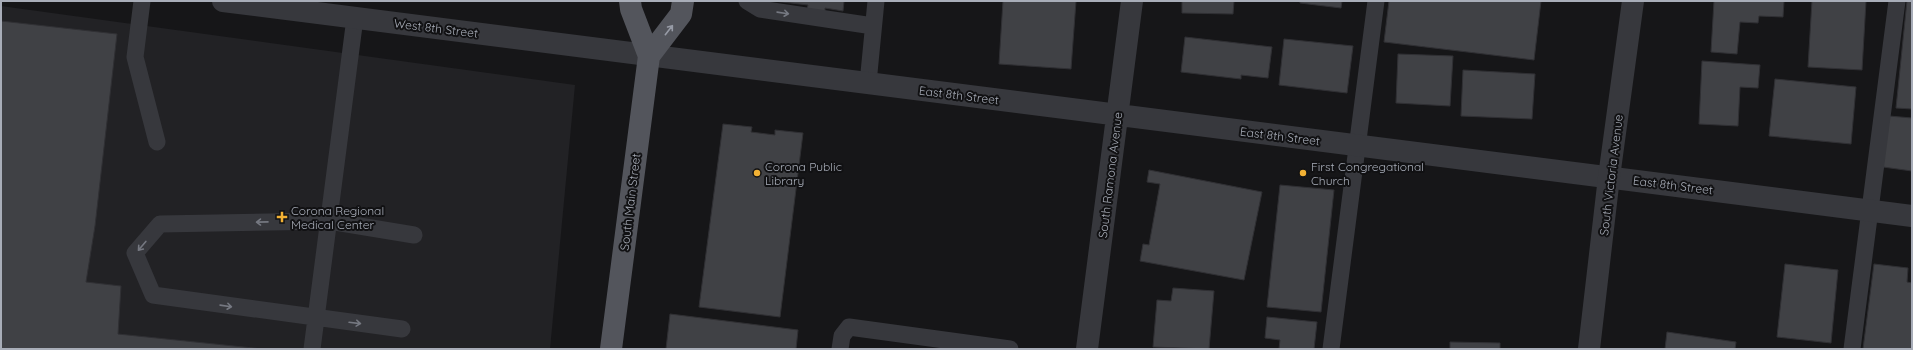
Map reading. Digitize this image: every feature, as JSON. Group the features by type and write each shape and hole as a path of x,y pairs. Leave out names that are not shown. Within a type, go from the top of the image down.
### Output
{"main road":[{"name":"South Main Street","path":"611,349 649,56 631,9 630,1"},
{"name":"South Main Street","path":"649,56 681,14 683,1"}],"street":[{"name":"West 8th Street","path":"223,1 309,7 355,18 649,56"},
{"name":"South Ramona Avenue","path":"1087,349 1132,1"},
{"name":"South Victoria Avenue","path":"1589,349 1609,177 1633,1"},
{"name":"East 8th Street","path":"649,56 1912,216"}],"lane":[{"path":"142,1 135,57 157,142"},
{"path":"747,1 760,9 873,26"},
{"path":"868,83 876,1"},
{"path":"1331,349 1376,1"},
{"path":"1852,349 1897,1"},
{"path":"312,349 355,18"},
{"path":"402,329 153,296 135,254 160,224 329,221 414,235"},
{"path":"840,349 842,336 849,327 1010,349"}],"shaded area":[{"name":"Corona Regional Medical Center","path":"1,6 575,85 550,349 1,349"}],"building":[{"path":"774,1 844,1 843,11 825,8 825,12 807,9 808,5"},
{"path":"1003,1 1076,1 1071,69 999,64"},
{"path":"1182,1 1234,1 1233,14 1182,13"},
{"path":"1300,1 1342,1 1341,8 1300,3"},
{"path":"1389,1 1541,1 1534,60 1384,42"},
{"path":"1714,1 1784,1 1783,17 1759,16 1758,23 1740,22 1737,54 1711,52"},
{"path":"1812,1 1866,1 1862,70 1808,67"},
{"path":"1907,1 1912,1 1912,109 1896,108"},
{"path":"1,21 117,34 95,226 86,282 121,286 118,334 263,349 1,349"},
{"path":"1185,37 1272,47 1268,78 1241,75 1241,79 1181,72"},
{"path":"1284,39 1353,46 1347,93 1279,85"},
{"path":"1398,54 1453,56 1450,106 1396,103"},
{"path":"1702,61 1760,65 1758,88 1740,87 1738,126 1699,124"},
{"path":"1463,70 1535,74 1532,119 1461,116"},
{"path":"1775,79 1856,87 1851,144 1769,136"},
{"path":"1889,116 1912,118 1912,171 1883,167"},
{"path":"723,124 752,127 751,132 775,135 775,130 803,133 780,317 699,307"},
{"path":"1149,170 1262,192 1244,280 1140,261 1143,244 1149,245 1160,184 1147,182"},
{"path":"1280,185 1334,190 1321,312 1267,307"},
{"path":"1785,264 1838,270 1831,343 1777,337"},
{"path":"1874,264 1908,268 1907,282 1912,283 1912,349 1863,349"},
{"path":"1173,288 1214,291 1209,349 1153,347 1157,300 1171,301"},
{"path":"670,314 798,330 796,349 666,349"},
{"path":"1267,317 1317,322 1314,349 1279,349 1280,340 1265,338"},
{"path":"1667,332 1736,342 1735,349 1665,349"},
{"path":"1450,342 1500,343 1500,349 1450,349"}],"place":[{"name":"Corona Public Library","path":"757,173"},
{"name":"First Congregational Church","path":"1303,173"},
{"name":"Corona Regional Medical Center","path":"282,217"}]}
